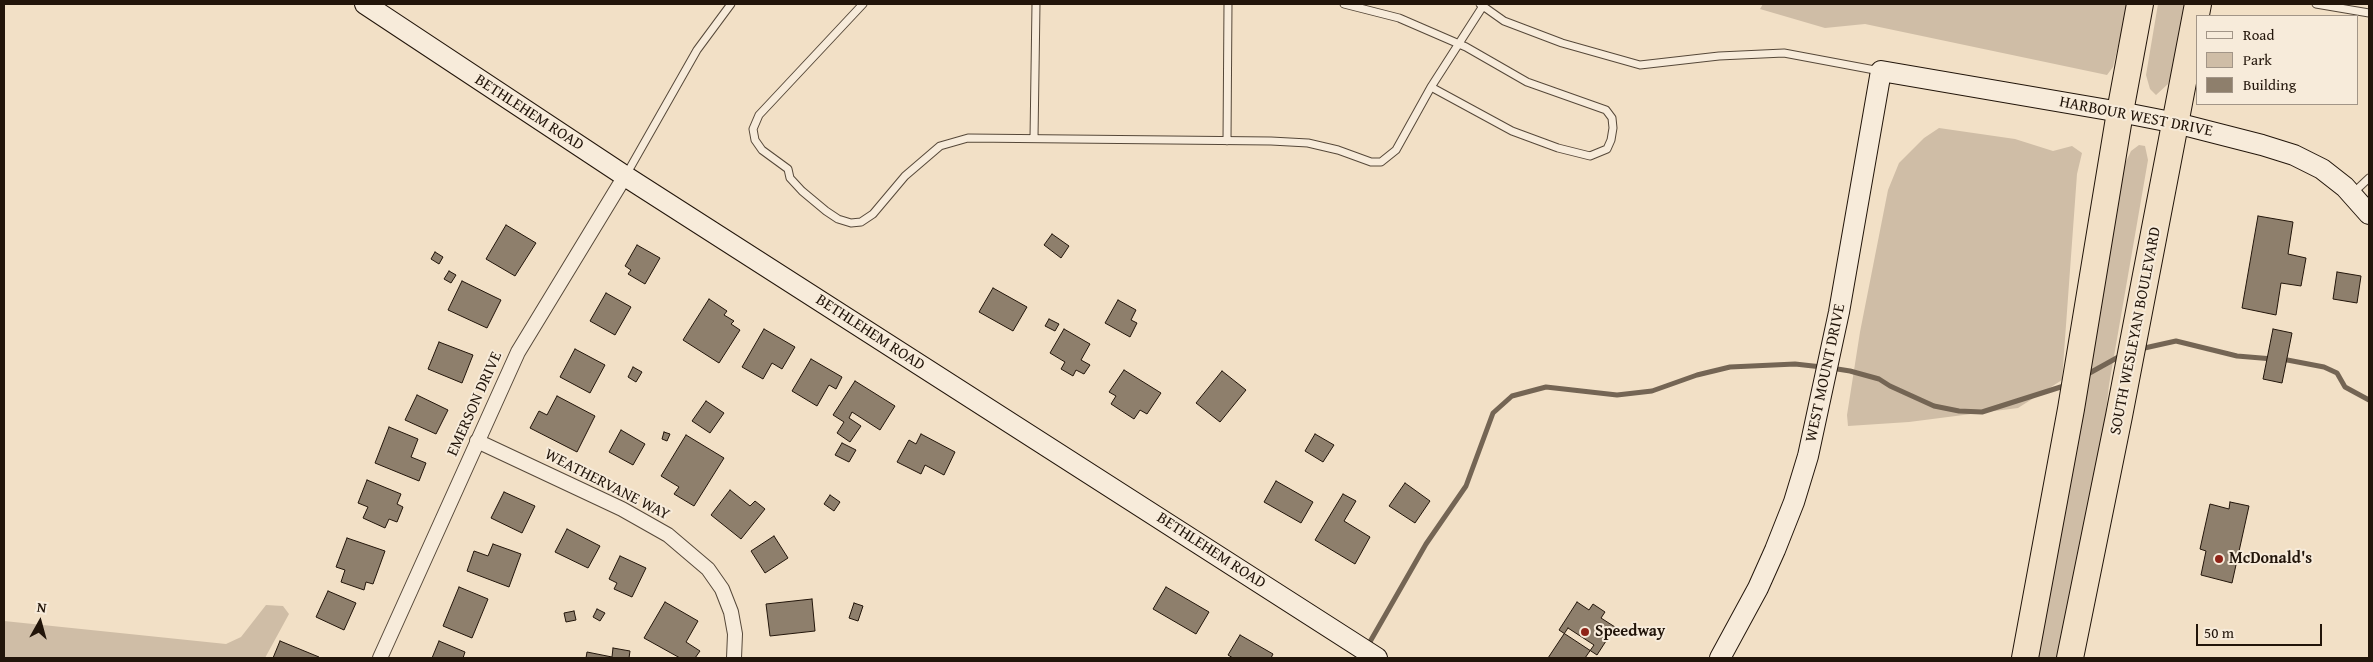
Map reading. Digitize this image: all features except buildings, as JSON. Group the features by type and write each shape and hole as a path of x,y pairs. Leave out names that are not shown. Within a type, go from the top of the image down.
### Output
{"highway":[{"path":"2025,658 2072,409 2120,112 2140,4"},
{"name":"SOUTH WESLEYAN BOULEVARD","path":"2070,658 2198,4"}],"main road":[{"name":"BETHLEHEM ROAD","path":"365,4 625,176 1378,658"},
{"name":"HARBOUR WEST DRIVE","path":"1881,71 2176,123 2294,155 2322,169 2352,194 2369,214"},
{"name":"WEST MOUNT DRIVE","path":"1720,658 1758,588 1775,550 1794,502 1808,456 1839,312 1881,71"}],"street":[{"name":"EMERSON DRIVE","path":"380,658 518,352 625,176"},
{"name":"WEATHERVANE WAY","path":"477,441 622,509 668,535 708,568 722,589 731,612 735,634 734,658"}],"lane":[{"path":"625,176 697,50 731,4"},
{"path":"863,4 759,115 753,129 755,140 762,150 788,169 790,178 826,211 838,219 851,223 860,222 872,214 905,176 926,156 940,146 968,138 1308,143 1338,150 1371,162 1381,162 1396,150 1431,87 1482,5 1504,20 1562,43 1640,65 1719,56 1784,53 1881,71"},
{"path":"1034,138 1036,4"},
{"path":"1227,141 1228,4"},
{"path":"1344,4 1399,18 1458,44 1527,82 1606,110 1612,118 1614,128 1608,149 1590,156 1558,148 1512,131 1431,87"},
{"path":"2316,4 2369,13"},
{"path":"2352,194 2369,178"}],"green space":[{"path":"1763,4 2128,4 2113,67 2107,75 1865,24 1825,28 1760,9"},
{"path":"2158,4 2189,4 2175,65 2168,84 2156,95 2150,89 2146,75"},
{"path":"1939,128 2015,139 2053,151 2072,146 2082,153 2077,174 2062,380 2018,408 1909,422 1848,426 1847,415 1860,332 1888,190 1899,163 1924,138"},
{"path":"2139,145 2145,146 2148,160 2109,385 2102,446 2060,658 2035,658 2123,168 2131,151"},
{"path":"266,605 283,606 289,614 265,658 4,658 4,621 226,644 241,637"}],"waterway":[{"path":"2140,349 2176,341 2237,356 2273,359"},
{"path":"2086,375 2122,355"},
{"path":"2282,359 2324,367 2337,373 2345,387 2369,400"},
{"path":"1367,647 1426,544 1466,486 1493,413 1512,396 1546,387 1617,395 1652,391 1697,375 1730,367 1795,364 1822,367"},
{"path":"1831,368 1879,379 1934,406 1959,411 1982,412 2067,385"}],"place":[{"name":"McDonald's","path":"2219,559"},
{"name":"Speedway","path":"1585,632"}]}
